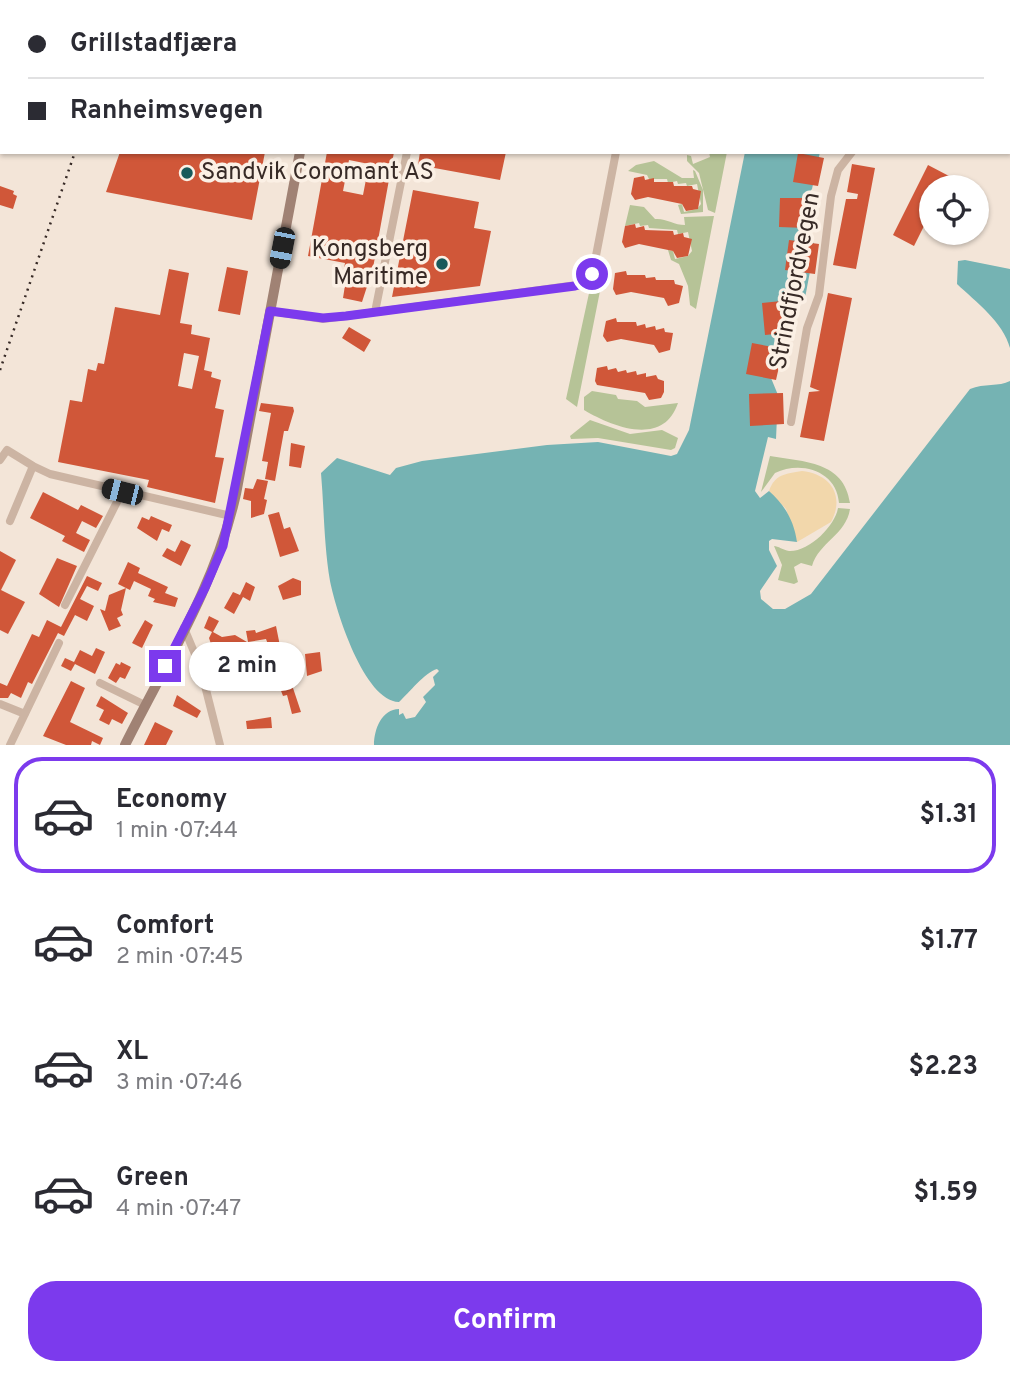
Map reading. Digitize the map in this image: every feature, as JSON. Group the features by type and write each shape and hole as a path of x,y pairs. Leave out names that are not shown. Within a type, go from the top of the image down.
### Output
{"street":[{"path":"125,745 216,564 231,516 300,154"},
{"path":"375,312 407,154"},
{"path":"270,311 323,318 584,284 594,265 616,154"},
{"name":"Strindfjordvegen","path":"792,422 807,328 819,295 831,196 838,170 850,154"},
{"path":"0,460 3,448 50,474 231,516"},
{"path":"10,521 33,466"},
{"path":"65,605 122,492"},
{"path":"184,628 200,666 220,745"},
{"path":"10,745 60,643"},
{"path":"100,683 145,705"},
{"path":"0,704 25,714"}],"green space":[{"path":"709,154 727,154 715,213 708,210 699,173 687,161 687,155 691,156 693,164 710,157"},
{"path":"654,161 682,178 694,178 693,170 695,171 703,190 703,212 681,214 678,205 682,204 684,212 697,209 701,204 697,184 687,186 686,183 678,184 677,181 668,183 667,179 649,179 647,175 628,171 636,165"},
{"path":"630,205 644,207 655,219 681,225 685,225 684,217 714,216 696,309 690,305 688,286 679,264 671,260 668,250 673,251 675,259 688,256 692,251 688,232 678,234 677,230 649,228 648,225 640,226 639,223 625,226"},
{"path":"594,279 602,281 577,407 566,399"},
{"path":"592,391 616,395 618,399 637,401 645,407 678,403 671,417 661,425 636,429 608,422 584,410 584,397"},
{"path":"590,420 630,434 662,430 678,438 675,448 671,450 598,438 571,439 570,436"},
{"path":"770,456 809,462 831,471 846,489 850,503 839,503 832,483 825,476 806,468 785,469 775,473 761,492"},
{"path":"838,508 850,509 848,518 820,551 812,566 801,563 794,567 798,582 794,584 778,580 782,565 774,546 789,551 813,543 832,522"}],"sand":[{"path":"802,471 828,482 836,495 836,503 831,522 797,542 786,509 769,491 778,478"}],"water":[{"path":"745,154 820,154 812,189 802,202 801,226 815,245 805,298 787,303 787,331 776,349 771,378 778,395 776,439 768,437 755,491 760,498 769,491 780,502 794,527 797,542 772,539 769,541 769,550 777,566 760,591 761,599 773,609 785,609 811,594 970,389 1010,381 1010,745 374,745 377,727 388,712 399,709 399,715 403,713 406,719 415,717 426,702 423,697 435,685 433,677 439,671 437,669 427,674 399,702 386,698 363,671 345,632 330,581 321,473 337,458 390,475 396,468 422,461 547,445 598,442 671,456 677,454 689,430"},
{"path":"958,261 1010,269 1010,348 995,321 957,284"}],"building":[{"name":"Sandvik Coromant AS","path":"119,154 265,154 252,220 106,192"},
{"path":"327,154 394,154 373,268 362,302 343,298 346,279 342,278 345,263 308,256","holes":["349,160 369,164 363,195 343,191"]},
{"path":"420,154 506,154 500,180 418,165"},
{"path":"798,154 824,158 818,186 793,182"},
{"path":"852,164 875,168 856,269 833,265 846,199 857,199 858,194 847,192"},
{"path":"928,165 947,175 923,175"},
{"path":"644,176 645,180 654,178 654,182 673,182 674,186 692,186 693,189 701,191 698,209 686,211 682,204 648,197 635,200 631,194 634,178"},
{"path":"919,183 919,236 914,246 893,235"},
{"path":"0,186 14,191 13,194 17,196 13,209 0,205"},
{"name":"Kongsberg Maritime","path":"413,190 479,202 474,228 491,231 480,286 392,297"},
{"path":"780,198 806,198 806,228 779,227"},
{"path":"635,224 636,228 644,226 645,230 673,231 674,235 683,233 684,237 692,239 688,256 677,258 673,251 639,244 625,248 622,242 625,226"},
{"path":"789,240 819,244 815,274 785,270"},
{"path":"227,267 248,271 240,315 218,311"},
{"path":"169,269 189,273 180,323 192,325 191,334 210,338 204,370 212,372 211,377 221,380 215,408 224,410 215,457 224,458 215,503 147,487 149,480 58,462 70,400 82,402 88,369 96,371 98,363 104,364 115,307 160,315","holes":["184,353 199,356 192,389 178,386"]},
{"path":"626,271 627,275 674,280 675,284 683,286 679,303 668,306 664,298 631,292 616,295 613,289 615,273"},
{"path":"828,293 852,298 824,441 800,437 809,392 820,391 810,387"},
{"path":"791,300 795,332 765,335 762,303"},
{"path":"616,318 617,322 636,322 637,326 645,324 646,328 655,326 656,330 664,328 665,332 673,333 670,350 659,353 654,345 621,339 607,342 603,336 606,321"},
{"path":"349,327 371,340 364,352 342,338"},
{"path":"752,343 783,349 776,380 746,374"},
{"path":"607,366 608,370 616,368 618,372 636,371 637,375 646,373 646,377 656,375 664,381 661,398 649,400 645,393 597,385 597,368"},
{"path":"783,393 784,424 750,426 749,394"},
{"path":"261,403 293,407 294,411 288,431 284,431 275,481 265,479 268,462 262,461 271,413 259,411"},
{"path":"291,443 305,446 301,468 289,466"},
{"path":"257,479 268,481 264,499 267,500 264,514 251,518 251,501 243,499 245,488 253,489"},
{"path":"43,492 78,510 81,505 103,516 96,528 82,521 76,533 90,540 84,552 62,541 65,536 30,518"},
{"path":"279,512 284,529 290,527 299,551 280,557 268,515"},
{"path":"151,516 172,525 169,532 162,529 157,541 137,528 142,517 149,520"},
{"path":"181,540 191,545 181,566 162,556 167,548 175,552"},
{"path":"0,551 16,560 1,590 25,602 8,634 0,630"},
{"path":"57,558 77,566 59,607 39,594"},
{"path":"128,562 140,568 138,573 168,587 165,593 178,598 175,607 153,602 155,599 148,596 151,589 134,581 130,590 118,584"},
{"path":"87,576 102,583 98,591 87,586 80,599 94,606 87,621 75,615 64,636 58,633 32,684 28,682 21,698 11,693 8,698 0,698 0,683 7,686 32,634 39,637 47,620 61,627"},
{"path":"293,578 301,581 301,595 283,600 278,586"},
{"path":"246,582 255,587 250,601 243,597 234,614 224,608 233,592 240,595"},
{"path":"126,588 121,610 123,615 117,618 121,626 109,631 100,609 105,611 109,595"},
{"path":"209,616 219,621 213,632 222,637 235,635 247,642 239,644 241,653 225,656 230,671 221,674 209,638 212,632 204,628"},
{"path":"145,620 153,625 142,648 132,643"},
{"path":"276,626 280,646 270,650 266,639 248,642 246,631 255,630 256,633"},
{"path":"96,648 105,652 95,674 75,664 71,671 61,666 65,658 74,662 80,650 92,656"},
{"path":"320,652 322,671 307,676 305,654"},
{"path":"121,662 131,667 125,679 120,677 116,683 108,678 116,663 120,665"},
{"path":"290,679 301,712 292,714 287,695 283,696 278,683"},
{"path":"71,681 85,688 70,722 103,738 100,745 92,741 91,745 66,745 43,736"},
{"path":"177,695 201,711 197,718 173,706"},
{"path":"101,696 128,713 122,724 112,719 109,725 99,720 104,710 96,706"},
{"path":"271,717 272,728 247,729 246,721"},
{"path":"155,722 173,731 166,745 144,745"}],"railway":[{"path":"0,370 74,154"}],"place":[{"name":"Sandvik Coromant AS","path":"187,173"},
{"name":"Kongsberg Maritime","path":"442,264"}],"route":[{"path":"165,666 223,546 236,494 270,311 323,318 346,316 581,285 592,274"}]}
